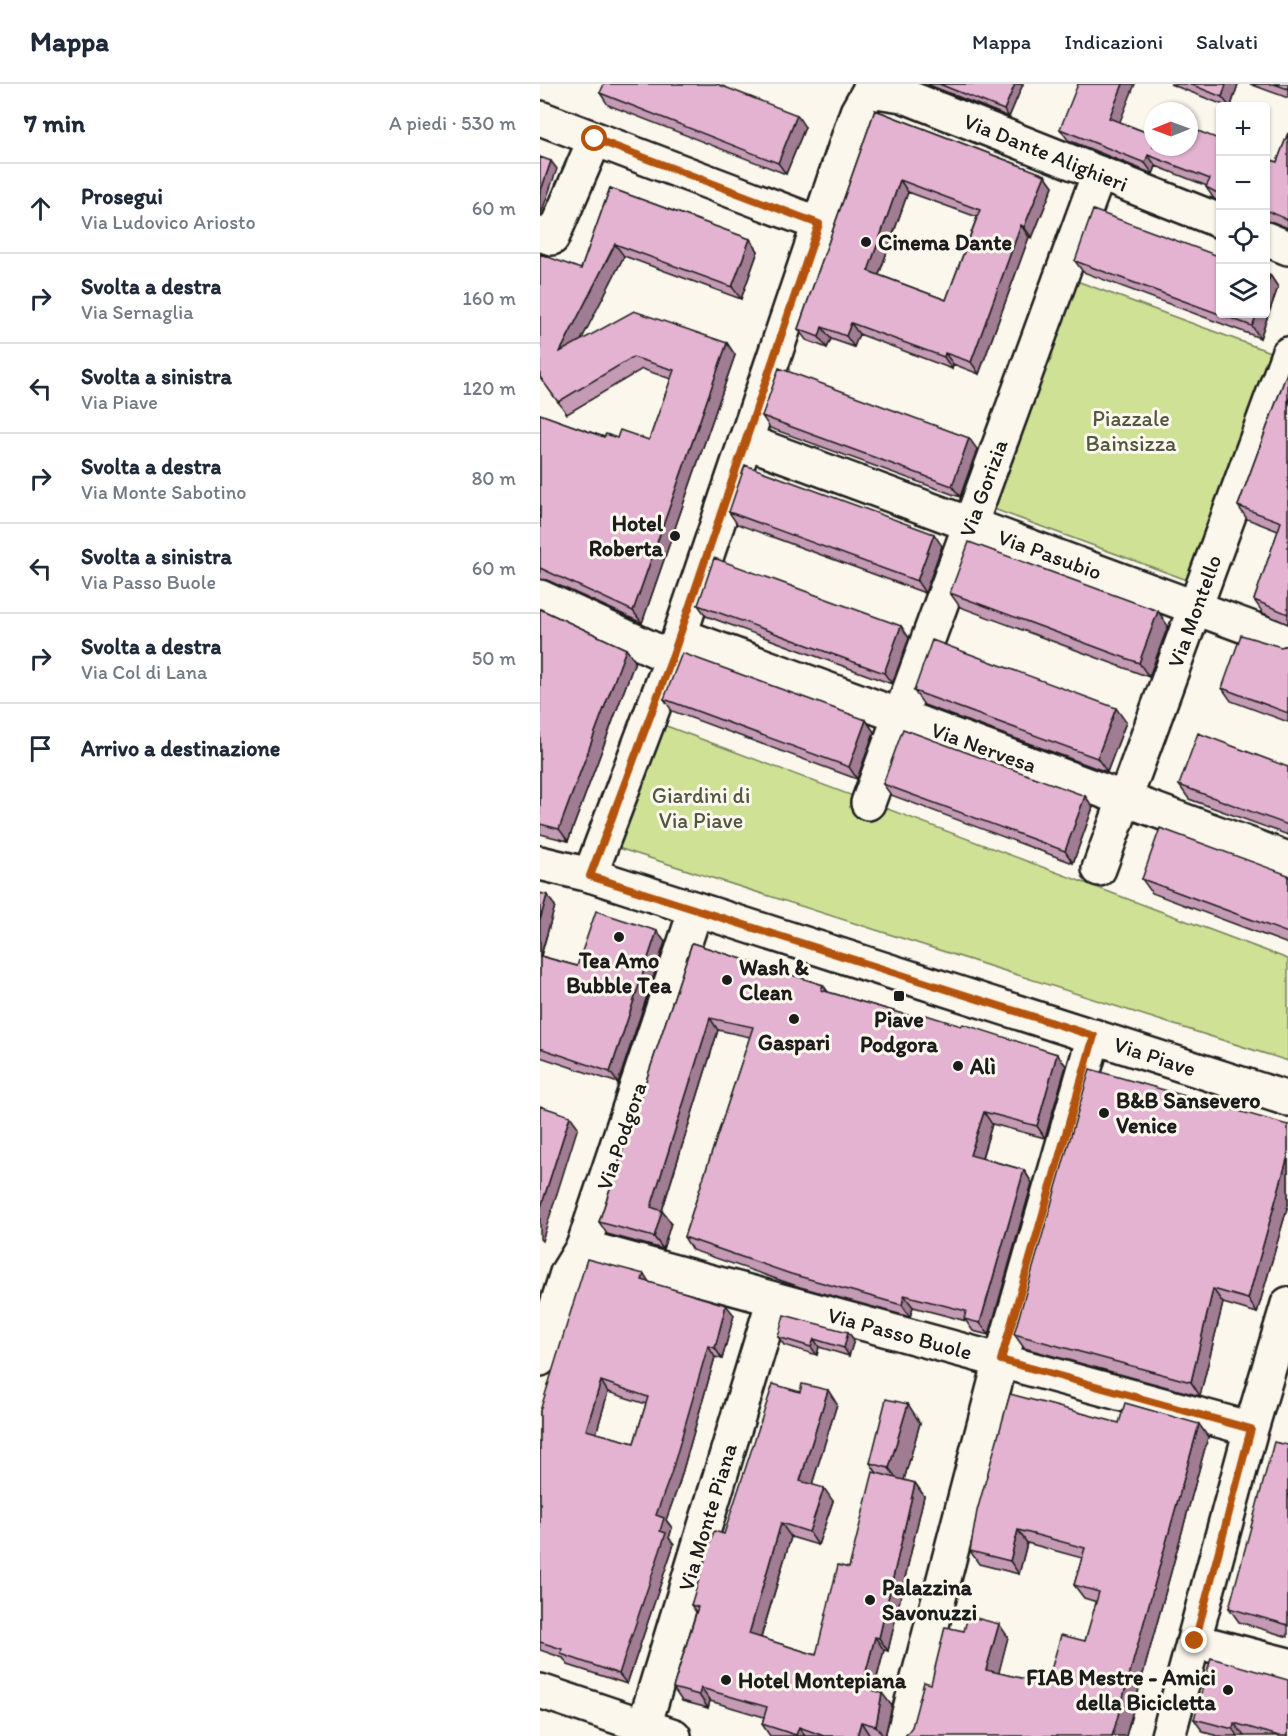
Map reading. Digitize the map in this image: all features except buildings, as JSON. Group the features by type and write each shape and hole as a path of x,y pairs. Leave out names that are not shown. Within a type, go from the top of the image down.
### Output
{"street":[{"name":"Via Dante Alighieri","path":"871,87 902,95 1216,219"},
{"path":"590,876 676,646 857,112 871,87"},
{"path":"540,118 819,224"},
{"path":"540,234 552,238 595,139"},
{"name":"Via Gorizia","path":"868,803 980,512 1099,173"},
{"path":"1270,241 1288,248"},
{"name":"Via Montello","path":"1099,869 1195,591 1288,354"},
{"name":"Via Pasubio","path":"745,441 980,512 1195,591 1288,642"},
{"name":"Via Nervesa","path":"540,597 676,646 900,716 1288,859"},
{"name":"Via Piave","path":"540,863 696,909 1288,1098"},
{"name":"Via Podgora","path":"540,1359 567,1273 583,1247 696,909"},
{"path":"903,1736 1001,1360 1094,1036"},
{"name":"Via Passo Buole","path":"583,1247 1251,1429"},
{"name":"Via Monte Piana","path":"653,1733 774,1299"},
{"path":"1168,1736 1251,1429 1288,1304"},
{"path":"1195,1641 1288,1665"},
{"path":"540,1691 653,1733"}],"green space":[{"name":"Piazzale Bainsizza","path":"1074,280 1270,352 1187,580 991,508"},
{"name":"Giardini di Via Piave","path":"661,724 1288,959 1288,1061 618,848"}],"place":[{"name":"Cinema Dante","path":"866,242"},
{"name":"Hotel Roberta","path":"675,536"},
{"name":"Tea Amo Bubble Tea","path":"619,937"},
{"name":"Wash & Clean","path":"727,980"},
{"name":"Piave Podgora","path":"899,996"},
{"name":"Gaspari","path":"794,1019"},
{"name":"Alì","path":"958,1066"},
{"name":"B&B Sansevero Venice","path":"1104,1113"},
{"name":"Palazzina Savonuzzi","path":"870,1600"},
{"name":"Hotel Montepiana","path":"726,1680"},
{"name":"FIAB Mestre - Amici della Bicicletta","path":"1228,1690"}],"route":[{"path":"595,139 819,224 672,658 590,876 1094,1036 1001,1360 1251,1429 1195,1641"}]}
